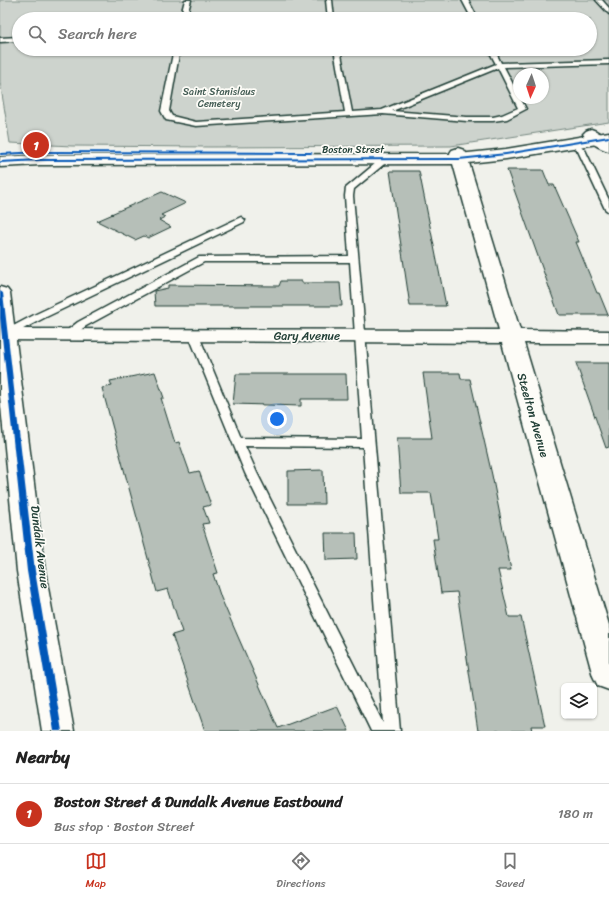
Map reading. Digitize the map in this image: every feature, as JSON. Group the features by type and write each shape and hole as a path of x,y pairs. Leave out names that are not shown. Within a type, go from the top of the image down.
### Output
{"main road":[{"name":"Boston Street","path":"0,162 48,160 385,160 506,154 603,137"},
{"name":"Boston Street","path":"0,154 42,152 458,156 501,148 603,137"},
{"name":"Steelton Avenue","path":"458,156 609,676"},
{"name":"Dundalk Avenue","path":"0,293 30,571 58,731"},
{"name":"Gary Avenue","path":"4,335 609,337"}],"lane":[{"path":"185,12 188,0"},
{"path":"329,0 330,12"},
{"path":"466,0 472,12"},
{"path":"599,0 609,12"},
{"path":"0,40 12,39"},
{"path":"176,56 166,111 169,118 196,124 383,112 466,119 494,118 508,115 522,109 495,56"},
{"path":"337,56 349,114"},
{"path":"383,112 500,65 609,62"},
{"path":"573,143 581,150 609,209"},
{"path":"385,160 350,188 349,196 392,731"},
{"path":"4,335 40,316 241,220"},
{"path":"65,336 82,324 202,259 354,259"},
{"path":"194,336 237,442 379,731"},
{"path":"237,442 369,443"}],"green space":[{"name":"Saint Stanislaus Cemetery","path":"0,0 609,0 609,122 451,146 72,146 10,143 0,82"}],"building":[{"path":"507,170 543,170 549,185 554,185 579,242 576,242 597,293 599,293 608,315 559,315"},
{"path":"390,171 419,171 446,306 410,306"},
{"path":"162,192 186,203 161,215 165,217 159,220 171,227 148,238 144,236 135,240 97,221 113,214 111,214"},
{"path":"281,281 302,281 302,283 340,283 342,306 155,306 154,291 168,288 168,285 279,286"},
{"path":"576,363 609,363 609,447 606,448"},
{"path":"155,372 164,398 161,398 175,443 179,442 190,473 199,471 211,505 203,507 209,523 202,524 218,573 213,574 221,598 278,728 337,706 349,731 205,731 172,635 182,632 168,589 157,592 102,388 112,386 110,381"},
{"path":"423,373 460,373 461,379 470,379 492,475 511,570 498,570 509,617 521,617 545,726 531,726 532,731 478,731 457,592 441,593 433,539 438,539 431,493 401,493 397,438 432,438"},
{"path":"236,374 346,374 347,399 301,399 301,406 233,404"},
{"path":"323,470 324,504 288,504 288,471"},
{"path":"325,533 356,533 357,559 326,560"}],"cycle path":[{"path":"0,162 40,160 459,159 506,154 609,137"},
{"path":"0,154 42,152 311,153"},
{"path":"0,293 31,571 58,731"}],"place":[{"name":"Boston Street & Dundalk Avenue Eastbound","path":"36,145"}]}
